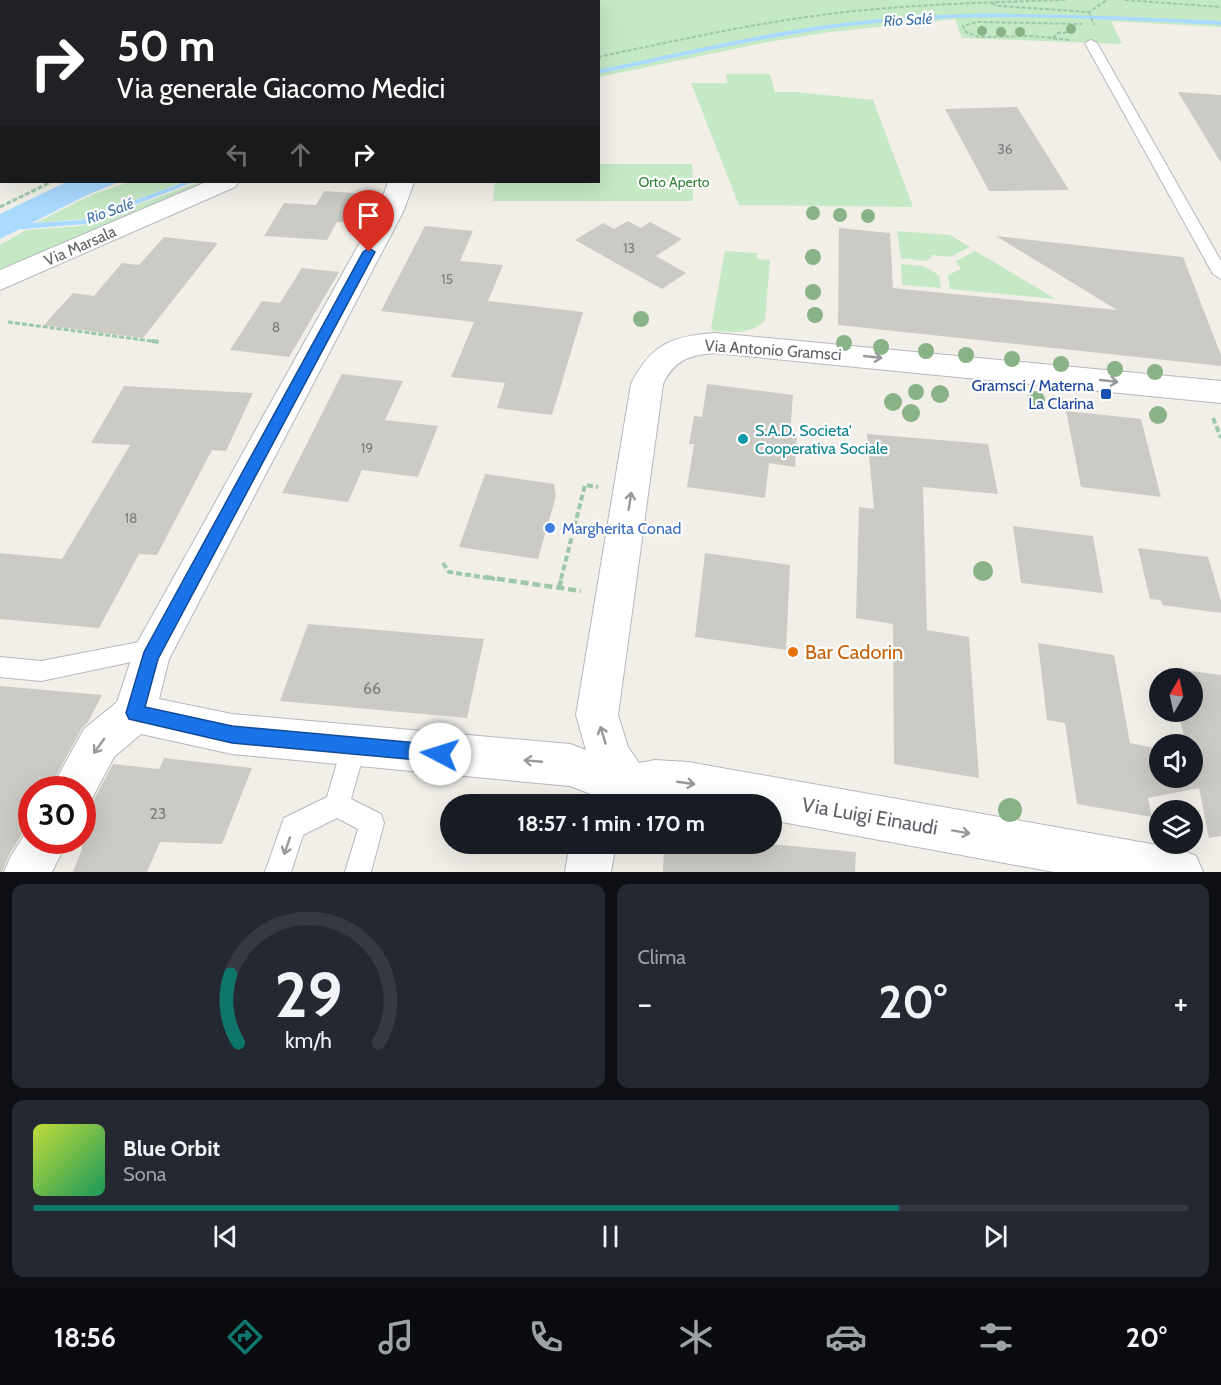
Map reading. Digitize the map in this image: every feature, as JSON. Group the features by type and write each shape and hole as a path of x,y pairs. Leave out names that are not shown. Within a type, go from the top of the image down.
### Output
{"street":[{"name":"Via Marsala","path":"0,281 224,183"},
{"path":"80,776 99,743 135,713 150,657 396,196"},
{"name":"Via Antonio Gramsci","path":"619,794 597,715 647,384 657,364 676,349 695,345 737,345 1221,392"},
{"path":"135,713 232,735 570,765 617,794"},
{"name":"Via Luigi Einaudi","path":"621,794 656,780 688,783 749,794"},
{"name":"Via Luigi Einaudi","path":"782,800 1179,872"},
{"path":"27,872 37,854"},
{"path":"588,872 591,854"}],"lane":[{"path":"1091,43 1221,274"},
{"path":"0,667 41,671 155,648"},
{"path":"278,872 293,827 337,806 354,746"},
{"path":"337,806 372,823 358,872"}],"path":[{"path":"600,57 688,38 821,15 992,2 1065,0"},
{"path":"992,2 999,6 1089,12 1107,0"},
{"path":"1125,0 1221,7"},
{"path":"1089,12 1094,20"},
{"path":"0,207 49,183"},
{"path":"8,322 159,342"},
{"path":"443,563 449,572 561,588 585,485 608,488"}],"green space":[{"path":"600,0 1221,0 1221,27 1111,21 1122,44 962,38 955,19 830,32 768,42 600,77"},
{"path":"726,74 770,74 775,92 873,100 913,207 739,205 691,83 727,83"},
{"name":"Orto Aperto","path":"600,164 692,164 693,201 493,201 495,183 600,183"},
{"path":"126,183 179,183 85,219 35,223 94,194"},
{"path":"196,183 205,183 0,273 0,245 26,230 81,226"},
{"path":"897,231 950,235 970,247 950,257 933,255 927,261 901,258"},
{"path":"725,251 757,253 757,259 770,260 765,320 748,330 714,331 711,328"},
{"path":"975,251 1056,299 950,289 948,275 961,269 956,261"},
{"path":"901,264 923,266 939,275 941,288 902,285"}],"water":[{"path":"64,183 117,183 87,195 0,239 0,214"}],"building":[{"path":"1178,92 1221,95 1221,163"},
{"path":"1017,107 1069,190 989,191 945,109"},
{"path":"324,191 370,194 356,223 337,222 327,240 264,236 284,203 316,205"},
{"path":"628,221 641,228 650,222 682,239 656,256 686,273 662,289 575,240 603,223 614,229"},
{"path":"425,226 473,231 460,261 503,265 488,301 583,312 552,415 497,408 505,383 451,377 474,322 381,311"},
{"path":"839,228 890,233 893,288 1117,310 996,236 1183,257 1221,355 1221,366 838,325"},
{"path":"164,237 218,243 143,338 44,325 73,293 94,296 122,263 139,265"},
{"path":"302,268 339,272 289,357 230,350 262,301 280,303"},
{"path":"342,374 403,381 385,420 438,426 418,477 362,470 348,502 282,493"},
{"name":"S.A.D. Societa' Cooperativa Sociale","path":"707,384 793,395 790,434 797,434 795,467 769,463 765,498 687,487 694,444 689,444 694,416 702,417"},
{"path":"124,386 253,393 226,451 212,450 157,555 139,554 99,628 0,619 0,553 62,559 130,445 91,443"},
{"path":"1066,411 1141,419 1161,497 1081,487"},
{"path":"867,434 988,444 998,494 923,487 927,630 969,637 979,778 894,764 893,624 856,618 859,507 874,509"},
{"path":"485,474 554,484 556,496 538,559 459,547"},
{"path":"1013,526 1093,536 1103,593 1021,583"},
{"path":"1138,548 1208,557 1221,601 1221,613 1162,605 1161,600 1150,599"},
{"path":"705,553 790,565 786,650 695,637"},
{"path":"308,624 484,639 467,718 280,701"},
{"path":"1038,643 1114,655 1130,743 1149,747 1149,788 1199,788 1148,798 1149,816 1077,804 1065,723 1047,720"},
{"path":"1203,673 1221,675 1221,836 1209,838 1199,788 1203,788 1203,734 1184,734 1181,722 1203,722"},
{"path":"0,686 102,695 56,776 18,776 18,841 0,872"},
{"path":"164,758 252,768 222,844 160,842 147,872 73,872 80,854 96,854 96,796 113,764 159,769"},
{"path":"782,845 856,852 855,872 663,872 664,854 782,854"}],"waterway":[{"name":"Rio Salé","path":"600,72 771,36 876,21 1005,16 1221,23"},
{"name":"Rio Salé","path":"0,228 83,222 187,183"}],"place":[{"name":"Gramsci / Materna La Clarina","path":"1106,394"},
{"name":"S.A.D. Societa' Cooperativa Sociale","path":"743,439"},
{"name":"Margherita Conad","path":"550,528"},
{"name":"Bar Cadorin","path":"793,652"}],"route":[{"path":"369,252 150,657 135,713 232,735 440,754"}]}
